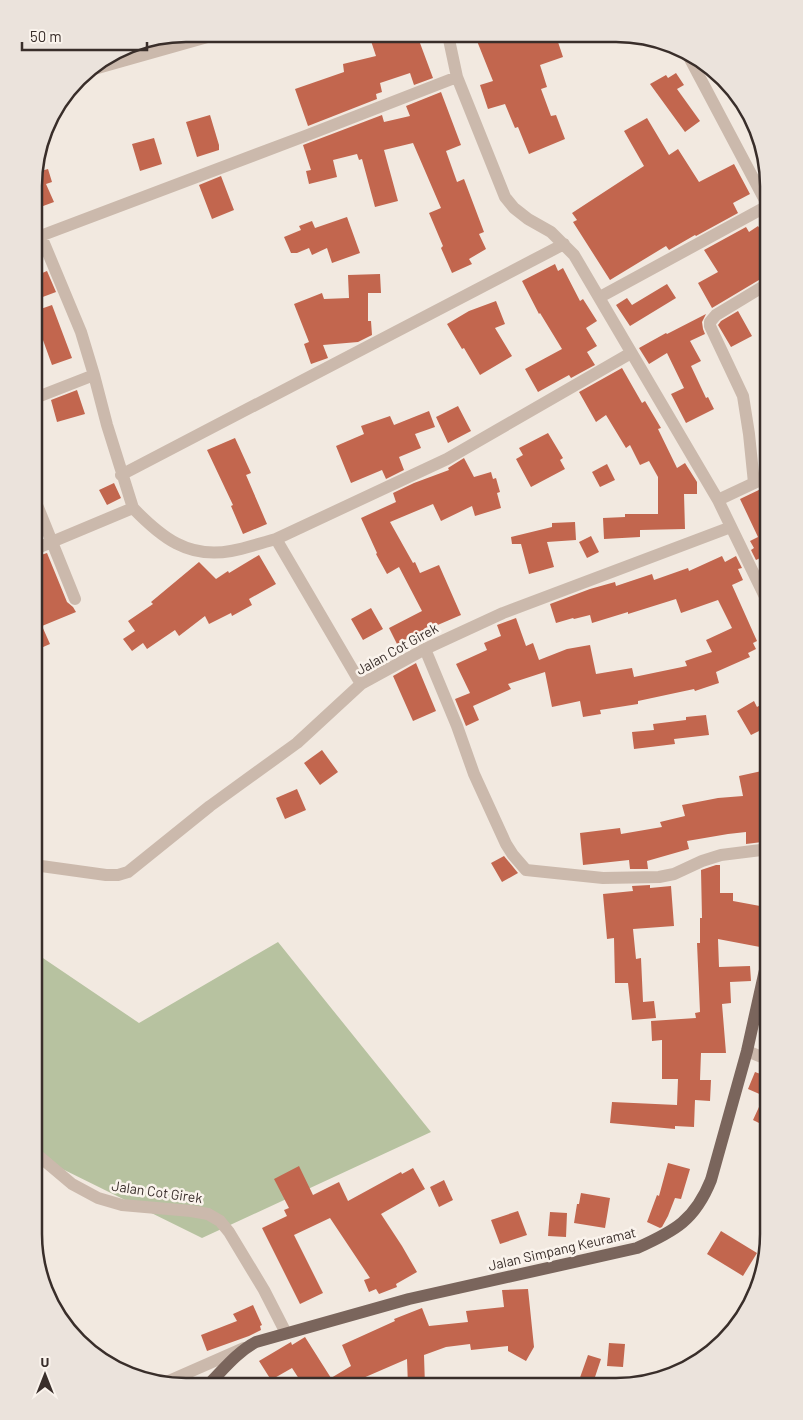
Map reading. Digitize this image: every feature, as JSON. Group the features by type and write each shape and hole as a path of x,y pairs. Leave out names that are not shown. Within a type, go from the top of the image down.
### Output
{"main road":[{"name":"Jalan Simpang Keuramat","path":"215,1378 246,1347 256,1342 409,1299 637,1248 669,1233 682,1224 705,1196 711,1180 747,1051 760,992"}],"street":[{"path":"110,65 190,42"},
{"path":"450,42 457,76 505,197 514,208 528,219 551,232 574,255 600,296 631,353 718,500 760,587"},
{"path":"692,64 760,191"},
{"path":"42,235 457,76"},
{"path":"600,296 760,210"},
{"path":"122,475 564,244"},
{"path":"42,246 76,318 94,376 106,425 133,508 151,527 164,537 186,549 206,552 230,551 276,539 447,458 631,353"},
{"path":"754,482 743,396 710,326 710,322 716,315 760,288"},
{"path":"42,395 94,376"},
{"path":"718,500 760,480"},
{"path":"42,546 133,508"},
{"path":"42,518 75,599"},
{"name":"Jalan Cot Girek","path":"42,865 106,875 118,875 128,872 210,806 297,743 361,684 425,649 502,612 731,527"},
{"path":"276,539 361,684"},
{"path":"425,649 457,726 474,774 512,856 526,870 603,878 659,877 674,874 702,861 721,855 760,850"},
{"path":"747,1051 760,1056"},
{"name":"Jalan Cot Girek","path":"42,1159 72,1184 98,1198 122,1205 208,1214 220,1222 229,1232 264,1290 286,1333"},
{"path":"178,1377 246,1347"}],"green space":[{"path":"278,942 431,1132 202,1238 42,1159 42,957 139,1023"}],"building":[{"path":"371,42 420,42 433,78 414,85 410,73 380,83 382,92 376,94 377,99 308,126 295,89 344,72 343,64 376,56"},
{"path":"477,42 558,42 563,57 540,65 547,87 541,89 551,116 556,115 565,139 529,154 518,127 515,128 505,104 488,109 480,85 493,81"},
{"path":"676,73 684,85 677,89 700,121 685,132 650,84 666,75 668,78"},
{"path":"441,92 461,145 446,151 457,182 464,179 484,232 479,234 486,249 469,259 472,264 452,273 429,213 441,208 413,143 384,150 398,201 375,207 362,159 359,160 357,154 333,160 337,177 309,184 306,171 311,170 303,145 382,115 384,122 410,116 406,106"},
{"path":"210,115 219,150 197,157 186,122"},
{"path":"647,118 669,155 678,149 699,182 734,164 750,194 733,203 738,213 669,250 666,246 610,280 573,222 577,220 572,213 644,166 624,131"},
{"path":"154,138 162,164 140,171 132,144"},
{"path":"48,169 52,182 46,184 54,202 42,206 44,170"},
{"path":"221,176 234,210 212,219 199,185"},
{"path":"347,217 360,253 332,263 327,248 312,255 309,248 297,253 291,253 284,237 301,230 299,226 312,221 315,228"},
{"path":"758,226 760,229 760,279 712,308 698,283 718,272 704,250 746,227 749,232"},
{"path":"555,264 558,271 563,268 580,301 583,299 597,321 586,328 597,346 587,352 595,365 571,378 569,375 538,392 525,369 562,349 539,314 522,281"},
{"path":"47,271 56,292 42,297 42,273"},
{"path":"380,274 381,293 368,293 368,321 371,321 372,335 358,342 323,345 328,358 311,364 304,344 309,342 294,304 322,293 324,299 349,298 348,275"},
{"path":"667,284 676,298 630,326 616,305 627,298 632,305"},
{"path":"496,301 505,324 495,328 512,356 480,375 447,324 469,311"},
{"path":"52,305 72,358 52,365 42,337 42,309"},
{"path":"738,311 752,336 731,347 718,325 721,321"},
{"path":"706,314 702,322 705,334 690,341 701,361 691,366 706,398 708,397 714,409 686,423 671,394 684,388 667,353 649,364 639,348"},
{"path":"622,368 642,403 645,401 661,428 658,429 677,468 685,463 697,482 697,494 684,494 685,529 640,530 640,537 604,539 603,518 625,517 625,514 658,514 658,477 649,461 640,465 630,445 626,448 606,415 596,422 579,392"},
{"path":"77,390 85,414 57,422 51,400"},
{"path":"458,406 471,431 448,443 436,417"},
{"path":"429,411 435,427 415,434 421,448 399,457 404,470 386,479 382,470 351,483 336,446 364,434 361,426 390,416 394,425"},
{"path":"548,433 563,458 560,460 565,469 531,487 516,459 523,455 519,448"},
{"path":"235,438 251,473 246,475 267,524 243,534 231,506 233,505 207,450"},
{"path":"464,458 474,477 491,472 493,479 496,478 500,492 497,493 501,508 475,516 472,506 441,521 433,504 390,522 420,573 439,565 461,615 397,644 389,628 422,611 399,567 387,574 376,554 361,518 396,502 393,493 449,470 448,468"},
{"path":"607,464 615,480 600,487 592,472"},
{"path":"114,483 121,498 107,505 99,490"},
{"path":"760,489 760,558 756,560 751,550 754,548 750,541 758,537 740,499"},
{"path":"575,522 576,540 547,542 554,567 529,574 521,544 512,544 511,537 552,527 552,523"},
{"path":"591,536 599,552 587,558 579,542"},
{"path":"47,553 67,602 76,612 42,626 42,555"},
{"path":"259,555 276,584 249,599 252,605 232,616 231,613 209,624 205,616 179,636 175,630 147,649 143,643 132,651 123,639 135,631 128,621 153,604 151,602 199,562 216,579"},
{"path":"722,556 725,562 736,556 742,568 738,569 743,580 732,585 757,641 753,643 756,649 748,653 750,657 716,672 719,683 695,691 694,689 638,701 638,704 600,710 601,714 583,717 580,701 552,707 545,672 508,684 511,689 473,706 479,720 466,726 455,699 470,693 456,664 487,650 484,643 501,636 497,625 516,618 526,646 533,643 539,660 567,649 590,645 596,674 632,668 634,677 687,666 685,661 712,652 706,640 732,628 718,600 681,613 676,599 592,623 590,615 556,623 550,604 615,582 616,586 652,574 654,580 688,568 689,571"},
{"path":"371,608 383,629 363,640 351,619"},
{"path":"42,626 50,644 42,648"},
{"path":"416,663 436,711 413,721 393,676"},
{"path":"754,701 757,707 760,705 760,730 751,735 737,711"},
{"path":"706,715 709,735 674,739 675,744 634,749 632,732 654,730 653,724 686,720 686,717"},
{"path":"322,750 338,772 320,785 304,763"},
{"path":"760,771 760,842 746,844 746,832 687,841 689,849 647,861 648,869 630,869 629,860 583,865 580,833 620,828 621,834 662,827 660,822 685,816 682,805 718,798 743,796 739,776"},
{"path":"297,789 306,810 285,819 276,798"},
{"path":"504,856 518,873 502,882 491,863"},
{"path":"720,865 720,893 733,893 733,901 760,906 760,947 718,939 719,967 750,966 751,981 730,982 731,1003 722,1004 726,1053 701,1053 700,1080 711,1080 710,1101 695,1100 694,1127 675,1126 675,1129 610,1123 612,1102 677,1105 678,1079 662,1079 662,1040 652,1041 651,1021 696,1018 695,1013 700,1012 697,943 700,943 700,918 702,918 701,870"},
{"path":"650,885 650,888 671,886 674,926 633,929 636,959 641,958 643,1002 654,1001 656,1018 632,1020 628,983 615,983 614,938 607,939 603,894 633,891 632,886"},
{"path":"755,1072 760,1074 760,1094 748,1089"},
{"path":"760,1105 760,1124 753,1120"},
{"path":"668,1163 690,1169 681,1199 675,1198 668,1216 660,1228 647,1222 657,1195 659,1196"},
{"path":"299,1166 313,1195 339,1182 348,1201 401,1172 402,1174 413,1168 425,1189 381,1214 417,1272 396,1284 397,1287 379,1294 376,1289 369,1292 364,1280 370,1278 330,1218 294,1235 323,1293 300,1304 262,1228 287,1216 284,1210 289,1208 274,1179"},
{"path":"444,1180 453,1200 439,1207 430,1187"},
{"path":"581,1193 610,1198 605,1228 574,1223"},
{"path":"518,1211 527,1235 500,1244 491,1220"},
{"path":"550,1212 567,1213 566,1237 548,1236"},
{"path":"721,1231 757,1253 743,1276 707,1254"},
{"path":"528,1289 534,1347 526,1361 508,1351 508,1346 471,1350 470,1344 446,1347 424,1355 425,1378 408,1378 407,1359 363,1378 331,1378 351,1366 342,1345 395,1321 394,1319 422,1308 429,1326 468,1322 466,1311 504,1307 502,1290"},
{"path":"253,1305 262,1325 260,1326 261,1330 207,1351 201,1335 237,1321 233,1314"},
{"path":"305,1337 331,1378 298,1378 292,1368 274,1378 270,1378 259,1361 291,1342 292,1345"},
{"path":"609,1343 625,1344 623,1367 607,1366"},
{"path":"588,1355 601,1359 595,1378 580,1378"}]}
